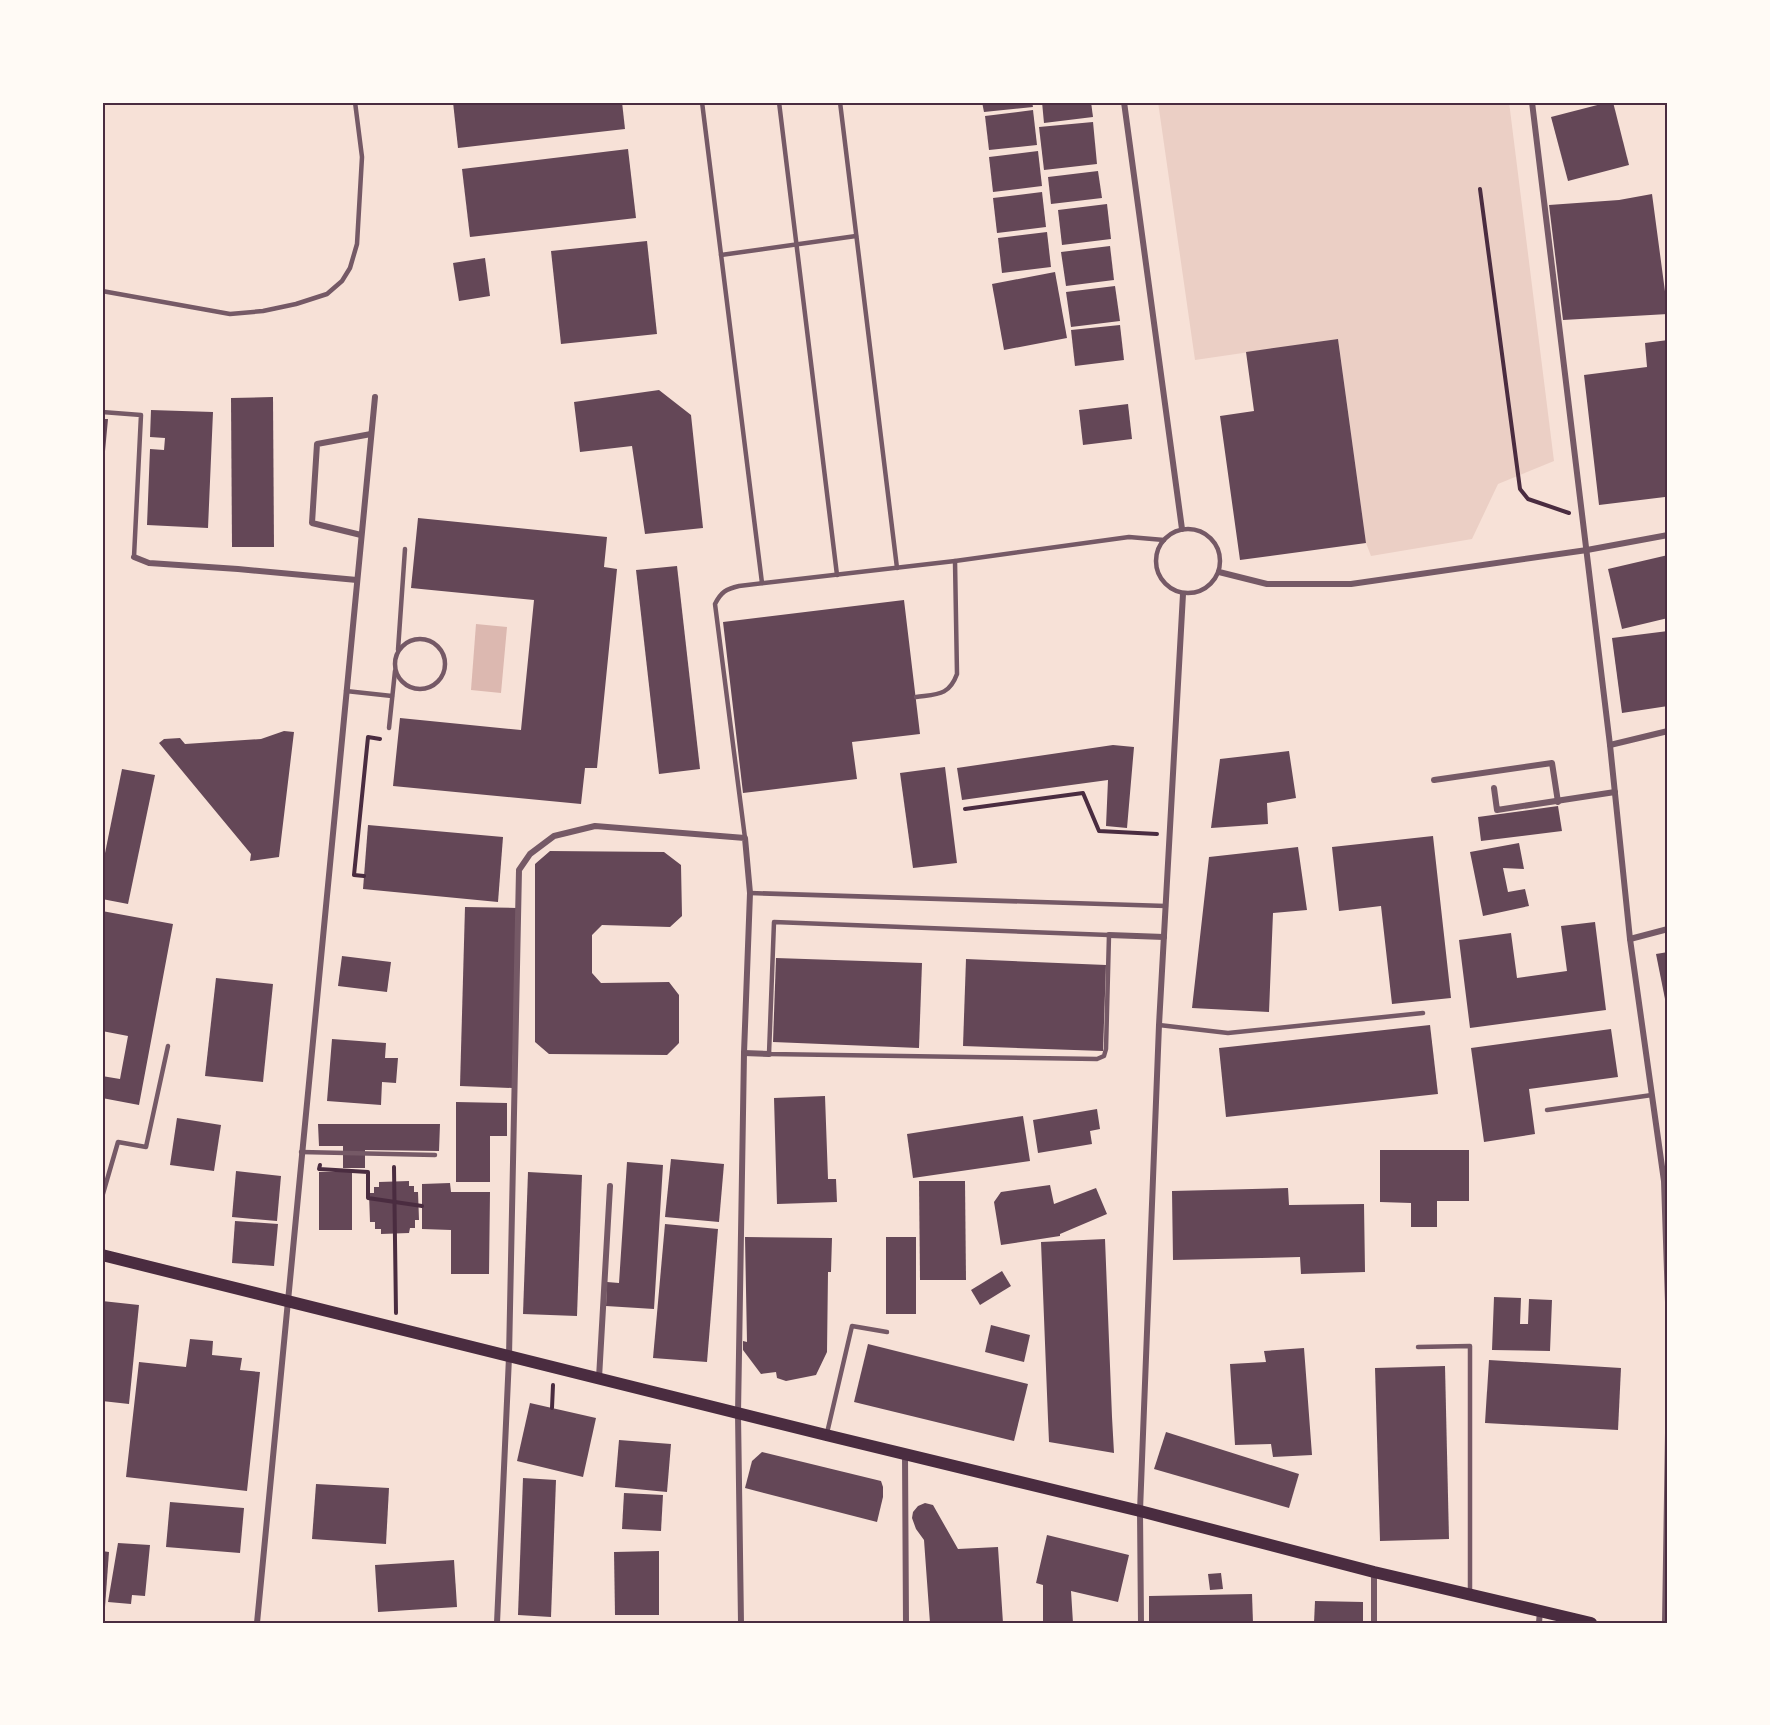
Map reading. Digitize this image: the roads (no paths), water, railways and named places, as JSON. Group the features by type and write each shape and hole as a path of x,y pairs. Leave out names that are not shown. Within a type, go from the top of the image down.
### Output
{"main road":[{"path":"102,1255 826,1436 1140,1511 1470,1595 1540,1617 1591,1623"}],"street":[{"path":"1124,102 1182,529"},
{"path":"1532,102 1610,745 1630,939 1664,1181 1668,1302"},
{"path":"257,1623 375,398"},
{"path":"362,535 312,523 317,444 371,434"},
{"path":"1219,572 1267,584 1351,584 1587,550 1668,535"},
{"path":"134,557 148,563 357,580"},
{"path":"1140,1623 1140,1511 1159,1025 1183,594"},
{"path":"1610,745 1668,731"},
{"path":"1434,780 1552,763 1558,802"},
{"path":"1494,788 1497,810 1615,792"},
{"path":"497,1623 509,1357 519,870 530,854 554,836 595,826 745,838 750,893 744,1053 738,1414 741,1623"},
{"path":"1630,939 1668,929"},
{"path":"1110,935 1164,937"},
{"path":"744,1053 769,1054"},
{"path":"598,1378 610,1186"},
{"path":"1665,1623 1668,1433"},
{"path":"905,1455 906,1623"},
{"path":"1374,1572 1374,1623"}],"lane":[{"path":"102,291 230,314 263,311 327,294 342,281 350,268 357,244 362,157 355,102"},
{"path":"702,102 762,583"},
{"path":"779,102 837,575"},
{"path":"840,102 897,568"},
{"path":"721,255 856,236"},
{"path":"102,412 141,415 134,557"},
{"path":"1182,529 1192,529 1201,531 1216,544 1220,553 1219,572 1209,587 1201,592 1183,594 1174,591 1160,577 1156,557 1164,540 1182,529"},
{"path":"745,838 715,604 720,594 727,589 1129,537 1164,540"},
{"path":"389,728 398,653 405,549"},
{"path":"915,697 947,691 957,674 955,561"},
{"path":"395,668 402,682 416,689 423,689 437,683 445,670 443,654 433,642 425,639 409,641 398,653"},
{"path":"346,691 392,696"},
{"path":"750,893 1166,906"},
{"path":"774,922 1110,935 1106,1049 1104,1056 1097,1059 769,1054 774,922"},
{"path":"1159,1025 1228,1033 1423,1013"},
{"path":"102,1197 118,1142 146,1147 168,1046"},
{"path":"1547,1110 1652,1095"},
{"path":"301,1152 435,1155"},
{"path":"826,1436 852,1326 887,1332"},
{"path":"1418,1347 1470,1346 1470,1595"}]}
